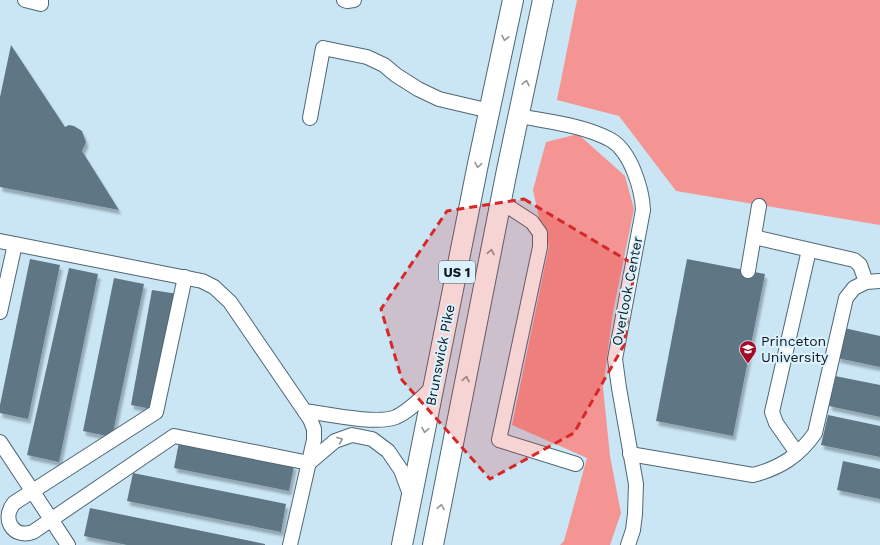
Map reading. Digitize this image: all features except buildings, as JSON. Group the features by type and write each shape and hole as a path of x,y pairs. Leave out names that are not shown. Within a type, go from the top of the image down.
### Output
{"highway":[{"name":"Brunswick Pike","path":"402,545 513,0"},
{"name":"US 1","path":"433,545 501,202 543,0"}],"street":[{"path":"25,0 41,4 41,0"},
{"path":"344,0 354,0"},
{"path":"310,118 323,48 367,56 384,65 396,75 418,89 439,99 490,111"},
{"name":"Overlook Center","path":"519,116 588,130 612,141 620,149 635,173 642,198 643,210 615,359 618,388 636,484 633,530 628,545"},
{"path":"501,202 532,222 540,233 540,247 499,440 576,464"},
{"path":"748,271 759,206"},
{"path":"630,454 753,475 769,471 780,466 807,445 815,433 846,298 854,288 873,282 860,265 854,260 754,237"},
{"path":"0,241 202,281 214,287 230,302 305,411 314,429 314,440 290,545"},
{"path":"0,312 15,244"},
{"path":"797,453 776,423 772,412 809,250"},
{"path":"185,277 156,412 14,503 9,510 8,519 12,528 18,533 26,534 33,532 174,436 309,463"},
{"path":"305,411 374,420 396,417 410,408 434,386"},
{"path":"309,463 335,441 352,435 372,439 388,451 401,470 412,500"},
{"path":"0,442 68,545"}],"highlighted area":[{"path":"524,199 635,265 624,345 574,433 490,479 402,380 381,309 447,211"}],"shaded area":[{"path":"577,0 880,0 880,225 676,191 619,116 557,100"},
{"path":"578,134 625,176 634,209 613,312 603,387 610,456 621,513 610,545 560,545 564,541 587,458 512,425 549,246 539,218 533,190 546,142"}],"place":[{"name":"Princeton University","path":"748,364"}]}
